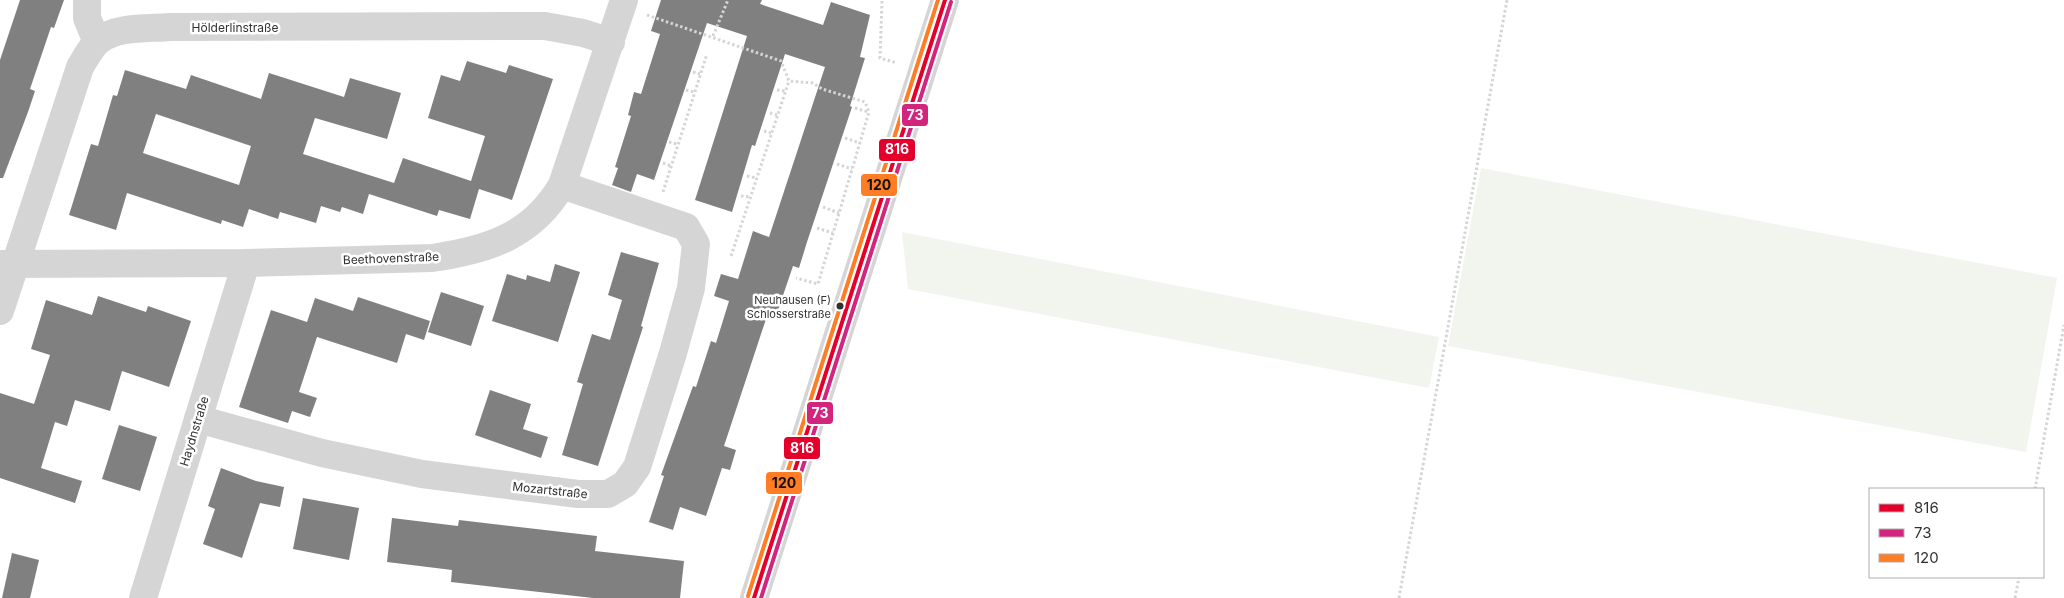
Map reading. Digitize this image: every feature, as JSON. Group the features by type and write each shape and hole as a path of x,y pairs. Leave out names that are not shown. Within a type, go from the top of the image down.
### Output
{"street":[{"path":"0,311 8,264 80,67 98,42 87,18 87,0"},
{"path":"754,598 945,0"},
{"name":"Beethovenstraße","path":"8,264 246,263 432,258 460,254 504,240 525,228 551,203 562,185 623,3"},
{"name":"Hölderlinstraße","path":"98,42 110,35 127,30 470,24 545,26 583,33 611,42"},
{"name":"Mozartstraße","path":"198,418 322,452 422,474 578,494 608,494 625,484 637,467 654,419 691,288 696,244 686,227 562,185"},
{"name":"Haydnstraße","path":"143,598 246,263"}],"path":[{"path":"713,36 728,0"},
{"path":"881,0 880,58 921,71"},
{"path":"1398,598 1507,0"},
{"path":"623,3 781,61 789,81 731,256"},
{"path":"655,217 706,54"},
{"path":"693,72 700,74"},
{"path":"789,81 813,83 822,89 865,102 869,112 818,284 796,278"},
{"path":"686,90 694,92"},
{"path":"777,90 785,91"},
{"path":"855,108 869,112"},
{"path":"770,113 777,115"},
{"path":"764,131 771,133"},
{"path":"845,138 860,143"},
{"path":"669,142 677,144"},
{"path":"663,163 671,166"},
{"path":"838,164 852,169"},
{"path":"747,176 757,178"},
{"path":"741,196 750,197"},
{"path":"823,207 839,213"},
{"path":"817,228 834,233"},
{"path":"2035,488 2064,325"},
{"path":"2015,598 2019,578"}],"shaded area":[{"path":"1481,168 2057,278 2026,452 1448,346"},
{"path":"902,232 1439,337 1429,388 908,289"}],"building":[{"path":"20,0 64,0 54,28 51,27 30,89 35,91 28,112 3,178 0,178 0,60"},
{"path":"661,0 762,0 760,4 823,25 831,2 870,15 860,57 865,58 850,106 852,107 799,268 793,266 776,316 768,313 724,446 736,450 730,470 722,468 706,516 680,507 673,530 649,522 664,476 661,475 693,386 696,387 711,341 716,343 729,301 714,296 721,274 738,279 753,231 769,237 825,67 785,54 755,146 752,145 732,212 695,200 747,36 707,23 654,180 637,174 631,192 612,185 618,168 615,167 631,116 628,115 634,92 641,94 660,34 651,31"},
{"path":"467,61 506,73 509,65 553,79 512,200 479,189 470,219 439,210 437,216 369,194 363,214 342,207 340,212 321,206 316,223 280,212 278,219 249,209 243,227 222,220 221,224 127,193 116,230 69,215 91,144 98,146 113,95 117,96 125,70 186,89 191,75 261,99 269,73 344,97 350,78 401,93 387,139 315,118 303,154 394,183 403,158 471,181 485,136 428,118 441,75 460,81","holes":["156,114 251,146 239,185 143,153"]},
{"path":"621,252 659,263 641,326 643,327 598,466 562,455 583,384 577,382 592,334 610,340 622,300 608,295"},
{"path":"555,264 580,272 558,342 492,321 507,274 526,280 527,275 550,282"},
{"path":"441,292 484,306 471,346 428,332"},
{"path":"98,296 146,312 148,306 191,321 169,387 122,371 110,411 75,400 67,426 55,422 41,468 82,481 75,503 0,478 0,393 34,404 50,355 31,349 46,300 92,315"},
{"path":"358,297 430,321 424,340 406,334 397,363 317,337 299,392 317,398 310,417 292,411 288,423 239,407 271,310 307,322 315,298 353,311"},
{"path":"490,390 531,404 523,429 548,437 541,458 475,435"},
{"path":"119,425 157,437 140,491 102,479"},
{"path":"221,468 256,481 284,487 280,507 260,503 242,558 203,544 215,509 208,506"},
{"path":"303,498 359,508 349,560 293,549"},
{"path":"392,518 458,526 459,520 597,536 595,551 684,561 680,598 593,598 451,582 452,570 387,562"},
{"path":"12,553 39,560 30,598 2,598"}],"transit line":[{"name":"120","path":"748,596 938,0"},
{"name":"816","path":"754,598 945,0"},
{"name":"73","path":"761,598 951,2"}],"place":[{"name":"Neuhausen (F) Schlosserstraße","path":"840,306"}]}
